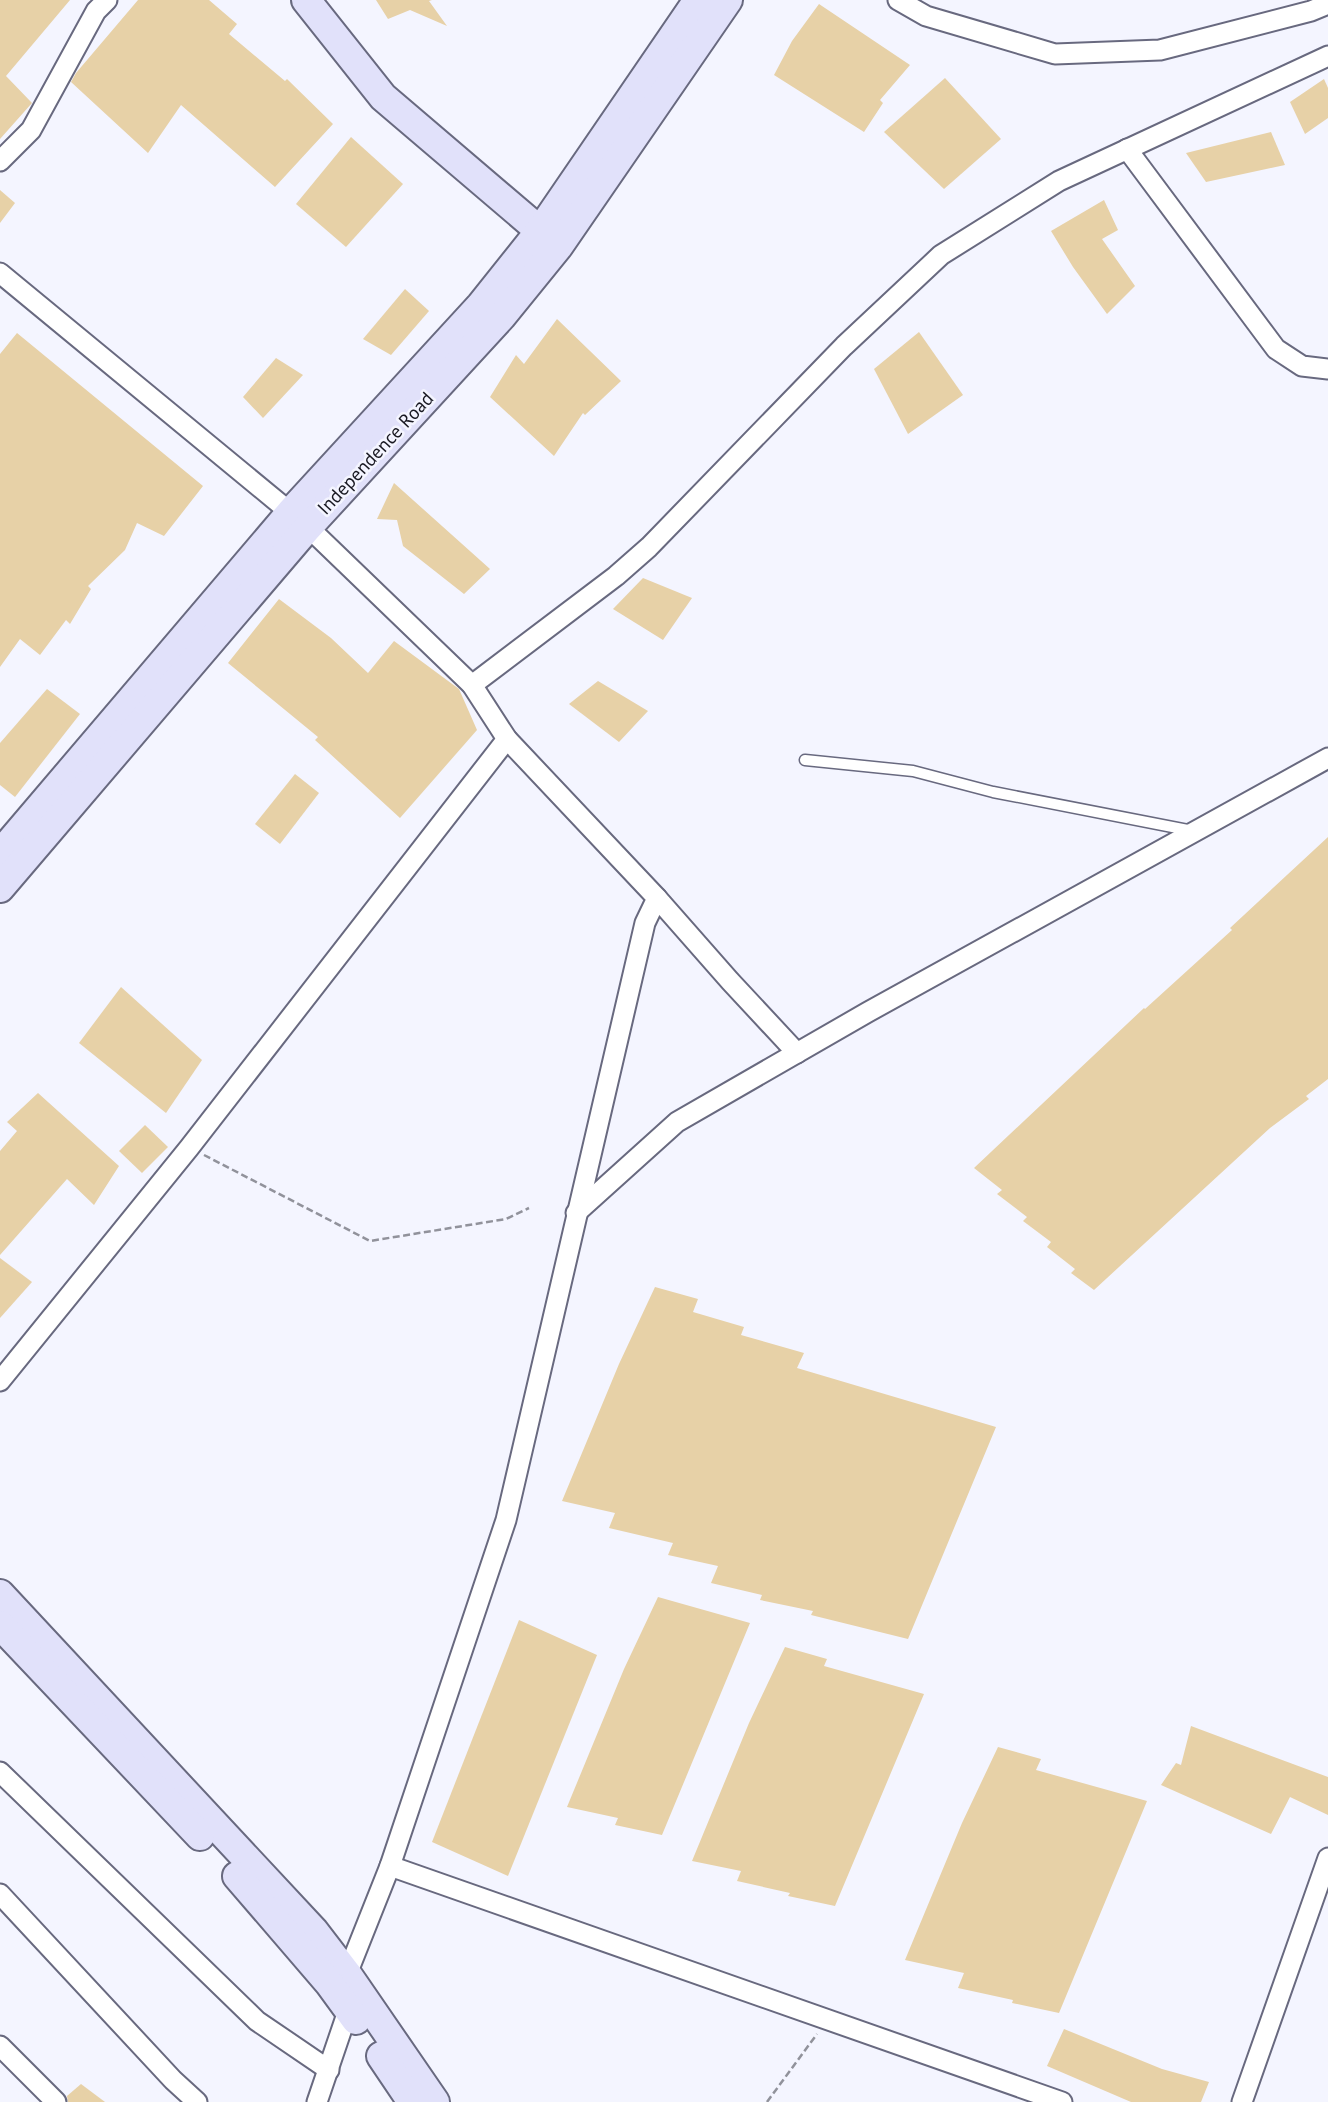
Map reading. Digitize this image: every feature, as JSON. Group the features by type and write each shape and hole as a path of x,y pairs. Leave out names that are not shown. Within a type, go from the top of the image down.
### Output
{"main road":[{"path":"306,0 383,97 549,239"},
{"name":"Independence Road","path":"0,854 299,519 502,316 698,0"},
{"name":"Independence Road","path":"549,239 727,0"},
{"name":"Independence Road","path":"0,888 299,519"},
{"path":"0,1594 101,1717 307,1956 349,2008 412,2102"},
{"path":"0,1625 101,1717 314,1931 436,2102"}],"street":[{"path":"0,161 31,130 96,11 107,0"},
{"path":"898,0 926,16 1055,54 1160,50 1311,11 1328,4"},
{"path":"472,685 616,576 649,547 844,346 941,256 1059,181 1328,56"},
{"path":"1127,149 1276,349 1302,366 1328,369"},
{"path":"0,273 299,519 472,685 508,739 797,1053"},
{"path":"0,1381 189,1148 508,739"},
{"path":"576,1213 677,1122 1328,758"},
{"path":"317,2102 349,2008 347,1974 390,1866 506,1520 645,923 657,898"},
{"path":"0,1772 257,2021 328,2070"},
{"path":"1242,2102 1328,1858"},
{"path":"390,1866 1062,2102"},
{"path":"0,1894 173,2080 197,2102"},
{"path":"0,2046 56,2102"}],"lane":[{"path":"805,760 913,771 993,792 1194,831"}],"path":[{"path":"189,1148 370,1241 506,1219 529,1208"},
{"path":"767,2102 827,2020"}],"building":[{"path":"0,0 70,0 6,76 32,103 0,139"},
{"path":"138,0 209,0 237,24 229,34 285,81 287,79 333,124 275,187 181,105 148,153 71,82"},
{"path":"376,0 432,0 429,1 447,26 410,10 388,19"},
{"path":"819,4 910,65 880,100 883,103 864,132 774,75 792,41"},
{"path":"945,78 1001,139 944,189 884,132"},
{"path":"1324,79 1328,88 1328,118 1305,134 1290,102"},
{"path":"1271,132 1285,165 1206,182 1186,153"},
{"path":"351,137 403,184 346,247 296,204"},
{"path":"0,190 15,203 0,223"},
{"path":"1104,200 1118,230 1102,239 1135,286 1107,314 1051,231"},
{"path":"405,289 429,311 391,355 363,339"},
{"path":"557,319 621,381 585,415 583,413 554,456 490,397 516,355 524,364"},
{"path":"919,332 963,395 908,434 874,369"},
{"path":"17,333 203,486 164,536 137,523 125,550 88,586 91,589 70,624 66,620 40,655 20,639 0,667 0,354"},
{"path":"276,358 303,375 263,418 243,397"},
{"path":"394,483 490,569 464,594 403,546 397,520 377,519"},
{"path":"643,578 692,598 663,640 613,609"},
{"path":"279,599 331,638 368,673 394,641 459,689 477,730 400,818 315,740 318,737 228,663"},
{"path":"598,681 648,711 619,742 569,704"},
{"path":"47,689 80,714 15,797 0,785 0,743"},
{"path":"295,774 319,793 280,844 255,824"},
{"path":"1328,837 1328,1079 1306,1096 1309,1099 1270,1128 1094,1290 1071,1273 1075,1269 1047,1247 1051,1242 1023,1221 1027,1217 997,1194 1002,1190 974,1168 1144,1008 1232,930 1230,928"},
{"path":"121,987 202,1060 166,1113 79,1043"},
{"path":"38,1093 119,1166 94,1205 67,1179 0,1255 0,1151 17,1131 7,1122"},
{"path":"145,1125 168,1147 142,1173 119,1151"},
{"path":"0,1258 32,1282 0,1318"},
{"path":"655,1287 698,1299 693,1312 744,1327 741,1335 804,1353 797,1368 996,1427 908,1639 811,1615 813,1611 760,1600 762,1595 711,1583 718,1566 668,1555 673,1543 609,1528 615,1513 562,1501 619,1364"},
{"path":"658,1597 750,1623 662,1835 615,1825 618,1818 567,1807 624,1669"},
{"path":"519,1620 597,1655 508,1876 432,1842"},
{"path":"785,1647 827,1659 824,1666 924,1694 835,1906 737,1881 741,1871 692,1861 749,1723"},
{"path":"1191,1726 1328,1777 1328,1815 1290,1797 1271,1834 1161,1785 1176,1763 1181,1765"},
{"path":"998,1747 1041,1759 1036,1770 1147,1801 1059,2013 958,1988 964,1973 905,1960 962,1823"},
{"path":"1064,2029 1162,2069 1209,2082 1201,2102 1131,2102 1047,2066"},
{"path":"81,2084 105,2102 68,2102 67,2096"}]}
